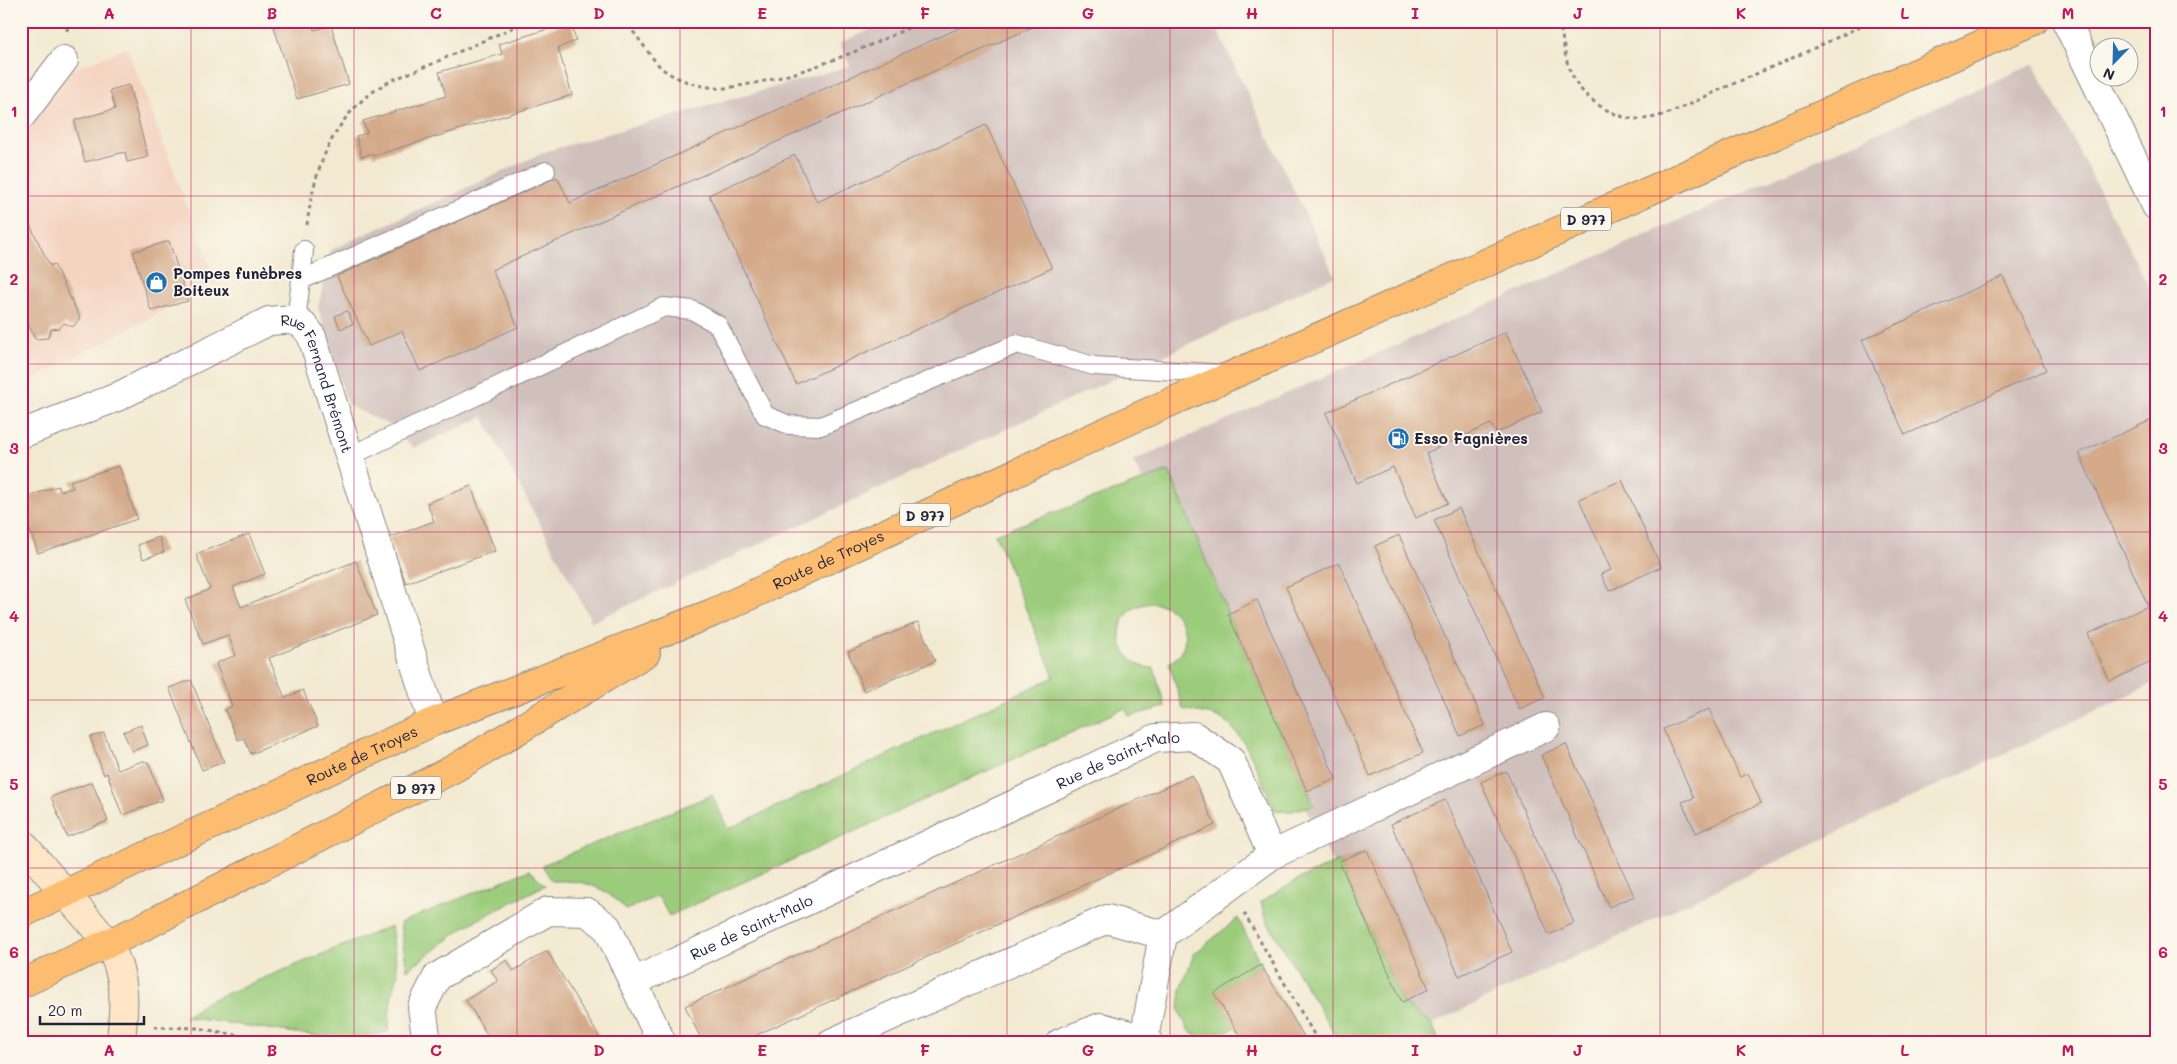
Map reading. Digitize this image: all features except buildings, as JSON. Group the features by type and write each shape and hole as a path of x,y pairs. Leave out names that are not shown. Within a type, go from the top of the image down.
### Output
{"main road":[{"name":"D 977","path":"1235,374 2034,21"},
{"name":"Route de Troyes","path":"21,914 433,722 712,613 1235,374"},
{"name":"Route de Troyes","path":"108,943 455,768 712,613"},
{"path":"21,842 67,893 108,943 117,959 125,996 122,1038"},
{"name":"D 977","path":"21,984 108,943"}],"street":[{"path":"2066,21 2156,206"},
{"path":"21,116 64,60"},
{"name":"Rue Fernand Brémont","path":"21,434 115,398 269,321 284,319 296,321 305,326 312,337 433,722"},
{"path":"1060,1043 1101,1027 1147,1041 1163,935 1272,855 1546,727"},
{"name":"Rue de Saint-Malo","path":"633,982 1156,738 1194,736 1231,761 1272,855"},
{"path":"427,1043 422,1007 437,977 548,911 586,912 607,927 662,1043"},
{"path":"831,1043 1107,919 1163,935"}],"lane":[{"path":"300,280 546,171"},
{"path":"296,321 304,250"},
{"path":"350,456 664,306 692,310 718,325 765,415 789,425 821,426 1017,344 1094,366 1235,374"}],"path":[{"path":"304,250 313,185 323,155 338,127 358,104 385,84 528,21"},
{"path":"621,21 630,27 648,52 668,74 694,84 719,89 776,80 883,40 923,21"},
{"path":"1559,21 1564,58 1575,80 1591,99 1604,108 1611,112 1636,119 1667,113 1826,44 1871,21"},
{"path":"1228,887 1319,1043"},
{"path":"122,1038 198,1028 280,1043"},
{"path":"218,1032 221,1043"}],"shaded area":[{"path":"890,21 1213,21 1335,276 592,622 483,417 414,448 389,425 348,405 318,308 331,250 547,151 850,66 840,43"},
{"path":"127,48 216,282 21,386 21,123 61,74"},
{"path":"2034,64 2156,301 2156,682 1432,1024 1402,1002 1133,461"}],"green space":[{"path":"1169,471 1228,614 1314,805 1288,812 1274,810 1245,744 1227,723 1209,714 1183,709 1169,663 1179,655 1184,645 1185,635 1182,624 1168,608 1157,604 1145,604 1133,609 1125,617 1121,628 1121,639 1124,650 1131,659 1141,666 1154,668 1165,707 1129,716 1125,708 669,916 658,896 626,910 609,895 593,886 584,883 552,881 542,865 712,795 728,829 1054,677 995,534"},
{"path":"1339,861 1402,1002 1432,1024 1440,1043 1340,1043 1265,918 1261,902 1299,879"},
{"path":"530,870 545,885 466,926 407,970 400,923"},
{"path":"1238,918 1261,965 1215,993 1235,1027 1213,1043 1207,1043 1188,1030 1179,1010 1181,990 1194,954"},
{"path":"391,926 398,975 391,997 388,1032 344,1040 185,1017 208,1001"}],"place":[{"name":"Pompes funèbres Boiteux","path":"157,282"},
{"name":"Esso Fagnières","path":"1398,438"}]}
